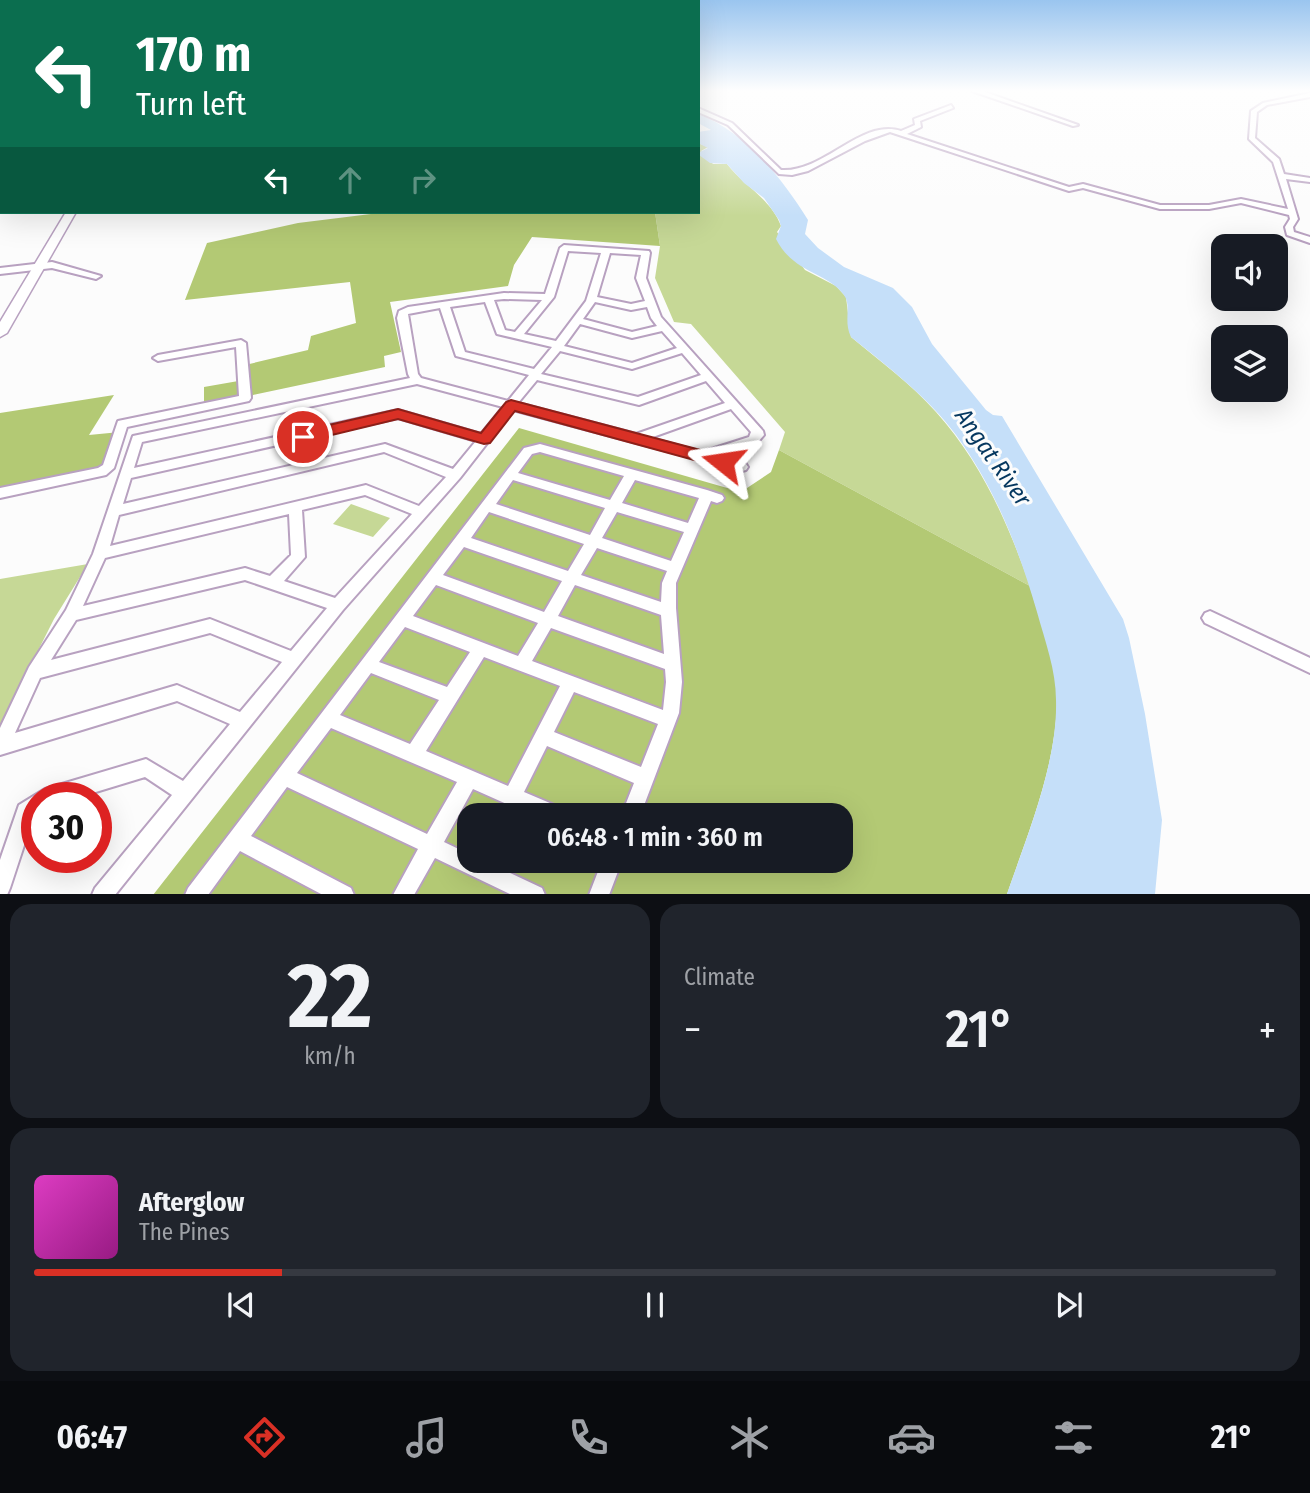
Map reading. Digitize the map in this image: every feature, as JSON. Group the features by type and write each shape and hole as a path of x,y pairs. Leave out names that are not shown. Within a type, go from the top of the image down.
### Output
{"main road":[{"path":"0,334 70,214"}],"street":[{"path":"739,133 779,172 785,174 799,173 874,133"},
{"path":"899,133 1069,189 1083,186 1099,189 1160,207 1209,207 1242,201 1293,213"},
{"path":"1254,133 1252,139 1276,161 1293,213 1290,233 1310,240"},
{"path":"1280,176 1310,180"},
{"path":"517,336 549,297 564,248 646,253 641,278 656,318 757,430 758,435 752,440 703,457"},
{"path":"102,894 338,606 455,475 558,346 592,299 606,251"},
{"path":"0,271 41,265 96,276"},
{"path":"417,380 413,374 403,313 488,298 549,297"},
{"path":"488,298 501,332 632,366 685,349"},
{"path":"592,299 631,307 650,303"},
{"path":"444,305 460,354 639,401 709,376"},
{"path":"577,320 632,335 665,327"},
{"path":"0,493 102,472 108,468 122,424 245,398 241,343 158,358"},
{"path":"1,745 35,673 71,615 100,554 136,439 417,380 742,467"},
{"path":"638,439 733,404"},
{"path":"127,474 398,414 484,439"},
{"path":"114,511 385,448 455,475"},
{"path":"195,894 528,451 537,448 712,497 692,529 669,583 668,611 674,694 668,720 635,803"},
{"path":"522,664 632,474"},
{"path":"510,475 692,529"},
{"path":"100,554 366,490 421,512"},
{"path":"486,506 675,568"},
{"path":"272,583 298,557 295,508"},
{"path":"461,540 668,611"},
{"path":"71,615 245,574 338,606"},
{"path":"433,578 673,665"},
{"path":"1210,618 1310,666"},
{"path":"402,619 668,720"},
{"path":"35,673 210,626 295,660"},
{"path":"414,754 481,649"},
{"path":"368,665 450,696"},
{"path":"512,796 570,683"},
{"path":"1,745 177,693 244,722"},
{"path":"328,718 528,803"},
{"path":"543,736 645,778"},
{"path":"99,782 146,768 186,793"},
{"path":"284,776 535,894"},
{"path":"403,894 469,778"},
{"path":"0,888 21,827"},
{"path":"237,839 344,894"},
{"path":"598,894 607,873"}],"green space":[{"path":"700,144 708,147 701,151 713,164 727,164 771,208 781,226 777,232 805,270 836,286 846,297 851,337 916,392 967,451 992,494 1030,586 779,450 785,432 691,324 674,322 655,278 660,246 655,214 700,214"},
{"path":"371,214 655,214 660,246 532,237 514,265 508,286 390,302 401,352 384,356 385,367 253,395 252,399 204,409 204,387 244,380 245,365 308,350 311,336 356,323 350,282 185,300 207,243 298,223"},
{"path":"114,395 89,435 120,432 113,471 0,493 0,413"},
{"path":"519,428 741,492 771,472 779,450 1030,586 1054,672 1057,701 1052,750 1040,799 1007,894 154,894"},
{"path":"351,504 390,518 373,537 333,524"},
{"path":"88,564 54,619 0,726 0,579"}],"water":[{"name":"Angat River","path":"700,133 733,133 747,144 774,172 808,220 805,234 818,248 844,267 893,288 912,307 932,344 986,410 993,415 1002,416 1123,619 1145,714 1162,820 1155,894 1007,894 1047,773 1056,700 1050,656 1014,542 983,476 956,435 920,395 851,337 844,295 837,287 801,266 783,250 776,239 781,226 779,220 764,198 744,183 727,164 710,163 700,156 700,152 708,148 700,144"}],"route":[{"path":"303,437 398,414 484,439 511,405 723,462"}]}
